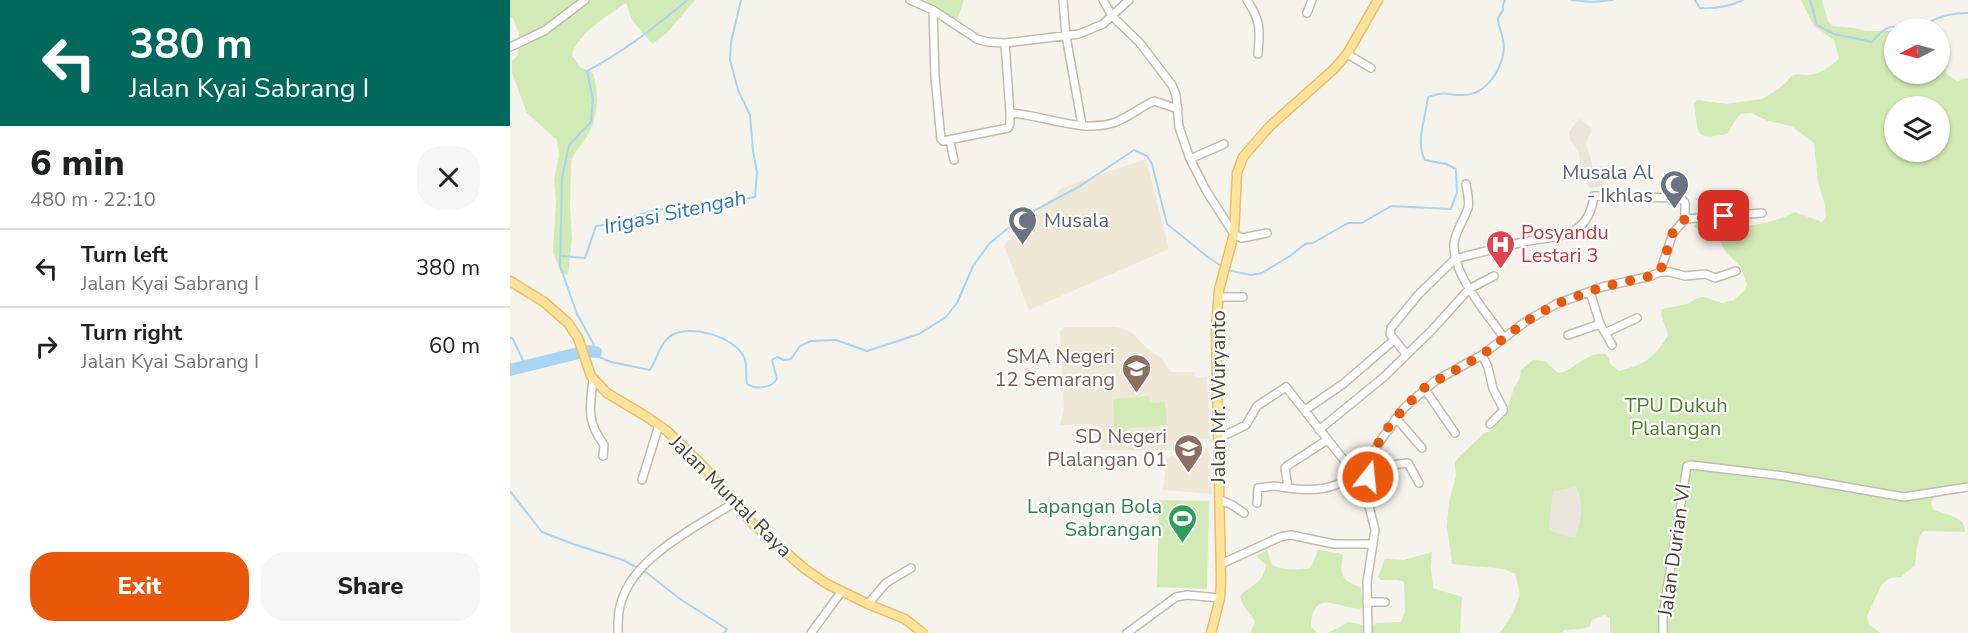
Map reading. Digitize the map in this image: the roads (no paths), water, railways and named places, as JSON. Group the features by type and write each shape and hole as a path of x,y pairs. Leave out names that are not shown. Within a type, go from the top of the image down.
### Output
{"main road":[{"name":"Jalan Mr. Wuryanto","path":"1211,633 1220,598 1221,564 1216,347 1218,297 1234,234 1238,173 1243,157 1270,126 1334,69 1347,54 1374,1"},
{"name":"Jalan Muntal Raya","path":"510,281 544,302 564,318 575,333 593,379 613,398 659,424 704,467 753,524 805,569 842,591 905,619 923,633"}],"street":[{"path":"510,47 544,31 585,0"},
{"path":"910,0 933,10 977,39 1005,43 1066,36 1092,30 1103,24 1129,0"},
{"path":"1063,0 1066,36 1082,125"},
{"path":"1103,0 1112,16 1139,42 1167,77 1176,95 1179,127 1190,159 1207,192 1234,234 1242,238 1267,233"},
{"path":"1247,0 1260,25 1258,54"},
{"path":"1307,12 1312,0"},
{"path":"933,10 935,77 941,139 945,141 1008,128 1010,113 1005,43"},
{"path":"1347,54 1371,68"},
{"path":"1010,113 1093,126 1123,119 1154,101 1178,109"},
{"path":"950,141 954,160"},
{"path":"1190,159 1224,144"},
{"path":"1467,184 1468,207 1456,236 1455,259 1469,289 1504,338"},
{"path":"1406,354 1390,334 1390,328 1418,295 1455,259 1526,242 1564,237 1586,219 1591,211 1594,196 1682,198 1685,202 1685,219 1673,232 1660,272"},
{"path":"1685,219 1762,213"},
{"path":"1366,494 1378,444 1396,418 1424,388 1482,355 1525,322 1556,304 1602,287 1660,272 1685,276 1706,274 1715,278 1736,271"},
{"path":"1319,430 1365,394 1432,330 1469,289 1494,276"},
{"path":"1590,292 1600,324 1612,345"},
{"path":"1218,297 1243,297"},
{"path":"1605,333 1637,318"},
{"path":"1568,335 1600,324"},
{"path":"1305,410 1343,384 1394,340"},
{"path":"1482,355 1488,367 1493,389 1503,408 1491,424"},
{"path":"593,379 590,413 596,436 604,445 603,456"},
{"path":"1219,438 1246,425 1257,406 1286,387 1356,476 1366,494 1375,530 1367,582 1368,633"},
{"path":"1424,388 1455,433"},
{"path":"1396,418 1422,448"},
{"path":"642,480 659,424"},
{"path":"1288,488 1285,468 1327,440"},
{"path":"1373,459 1397,466 1408,463 1419,483"},
{"name":"Jalan Durian VI","path":"1663,633 1663,615 1687,466 1784,476 1904,497 1968,487"},
{"path":"1257,503 1258,488 1274,486 1319,490 1339,485 1356,476"},
{"path":"1219,499 1232,504 1244,513"},
{"path":"618,633 622,597 642,567 684,535 734,503"},
{"path":"1221,564 1280,537 1291,536 1335,544 1373,544"},
{"path":"868,604 886,584 911,568"},
{"path":"811,633 842,591"},
{"path":"1127,633 1176,597 1187,595 1220,598"},
{"path":"1367,602 1385,602"}],"waterway":[{"path":"687,0 639,38 587,71 593,99 591,122 569,145 562,178 560,266 577,314 593,343 597,356 611,362 650,370 662,346 672,335 690,331 712,334 739,350 745,360 747,384 759,387 768,386 777,379 772,360 777,357 784,360 791,359 800,346 811,341 836,340 867,351 919,334 946,317 957,303 973,266 989,244 1019,219 1080,186 1134,150 1147,156 1152,164 1167,224 1223,267"},
{"name":"Irigasi Sitengah","path":"562,256 585,258 596,226 685,205 717,204 755,197 757,172 750,115 738,90 730,60 731,42 741,0"},
{"path":"1227,270 1251,275 1262,273 1305,244 1313,243 1348,223 1362,223 1391,206 1451,209 1457,192 1456,169 1446,164 1425,160 1422,153 1421,138 1428,97 1444,94 1473,94 1481,90 1494,76 1504,49 1498,18 1505,0"},
{"path":"1572,0 1592,2 1613,0"},
{"path":"1695,0 1700,8 1722,7 1743,0"},
{"path":"1810,0 1817,25 1834,34 1872,42 1884,30"},
{"path":"1939,18 1968,13"},
{"path":"510,337 526,367"},
{"path":"510,370 587,351 596,352"},
{"path":"510,491 542,532 623,560 647,573 680,599 727,629 724,633"}],"place":[{"name":"Musala Al - Ikhlas","path":"1674,210"},
{"name":"Musala","path":"1023,246"},
{"name":"Posyandu Lestari 3","path":"1500,270"},
{"name":"SMA Negeri 12 Semarang","path":"1136,394"},
{"name":"SD Negeri Plalangan 01","path":"1188,474"},
{"name":"Lapangan Bola Sabrangan","path":"1183,544"}],"park label":[{"name":"TPU Dukuh Plalangan","path":"1676,416"}]}
